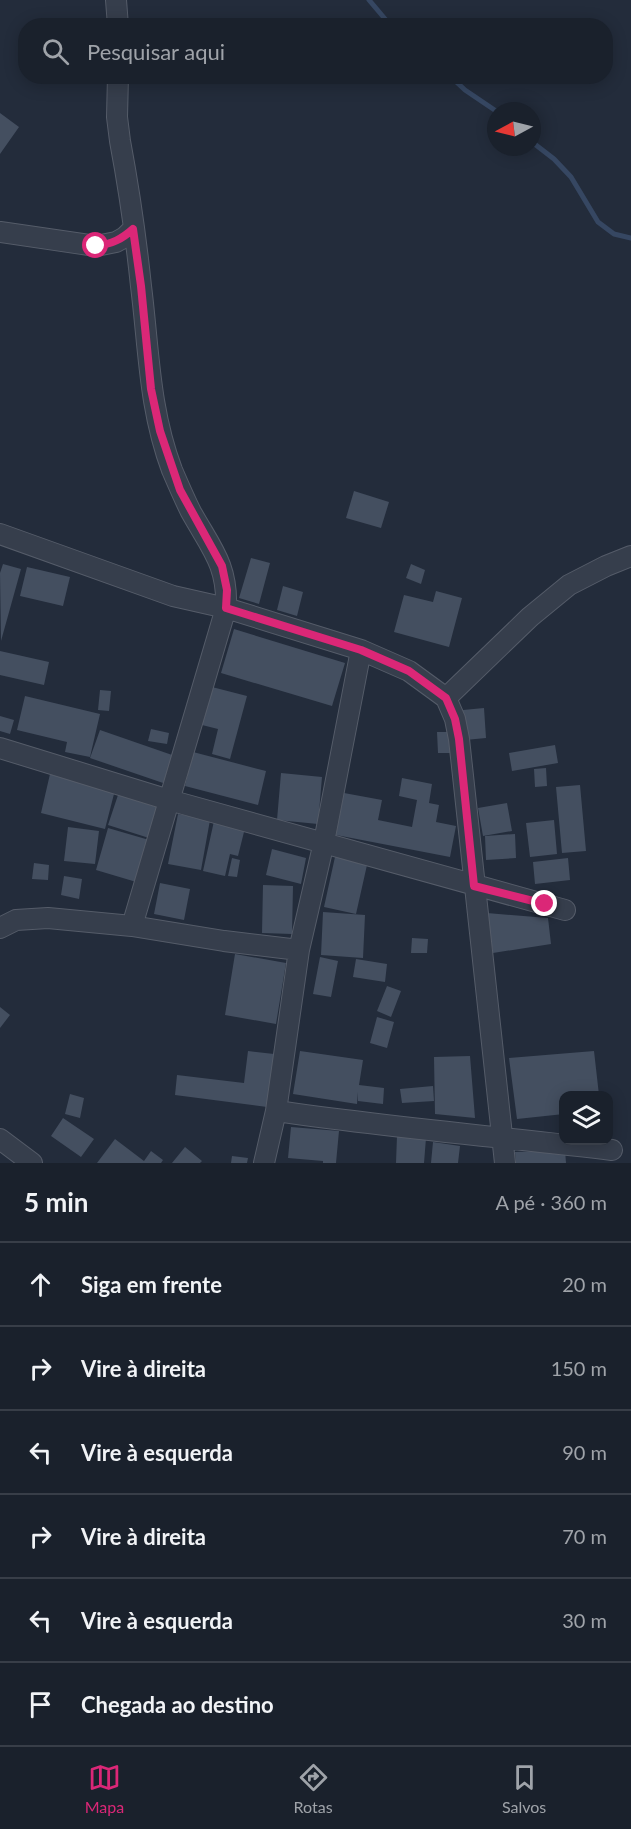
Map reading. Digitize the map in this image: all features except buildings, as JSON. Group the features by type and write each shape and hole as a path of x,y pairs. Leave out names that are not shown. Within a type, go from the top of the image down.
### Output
{"street":[{"path":"117,0 118,18"},
{"path":"118,84 118,125 141,286 151,389 160,431 180,490 222,566 227,590 226,608 194,722 132,926"},
{"path":"0,232 96,246 116,242 133,229"},
{"path":"1,536 173,596 226,608 361,650 409,671 446,698 455,719 459,739 505,1163"},
{"path":"446,698 530,617 569,585 631,556"},
{"path":"264,1163 276,1111 299,950 324,842 361,650"},
{"path":"0,748 169,800 565,910"},
{"path":"0,928 16,920 48,918 132,926 299,950"},
{"path":"276,1111 365,1124 612,1150"},
{"path":"0,1139 32,1163"}],"waterway":[{"path":"369,0 384,18"},
{"path":"459,84 487,105"},
{"path":"541,149 571,177 598,222 614,234 631,238"}],"route":[{"path":"96,246 116,242 133,229 151,389 160,431 180,490 222,566 227,590 226,608 361,650 409,671 446,698 455,719 459,739 474,886 545,904"}]}
